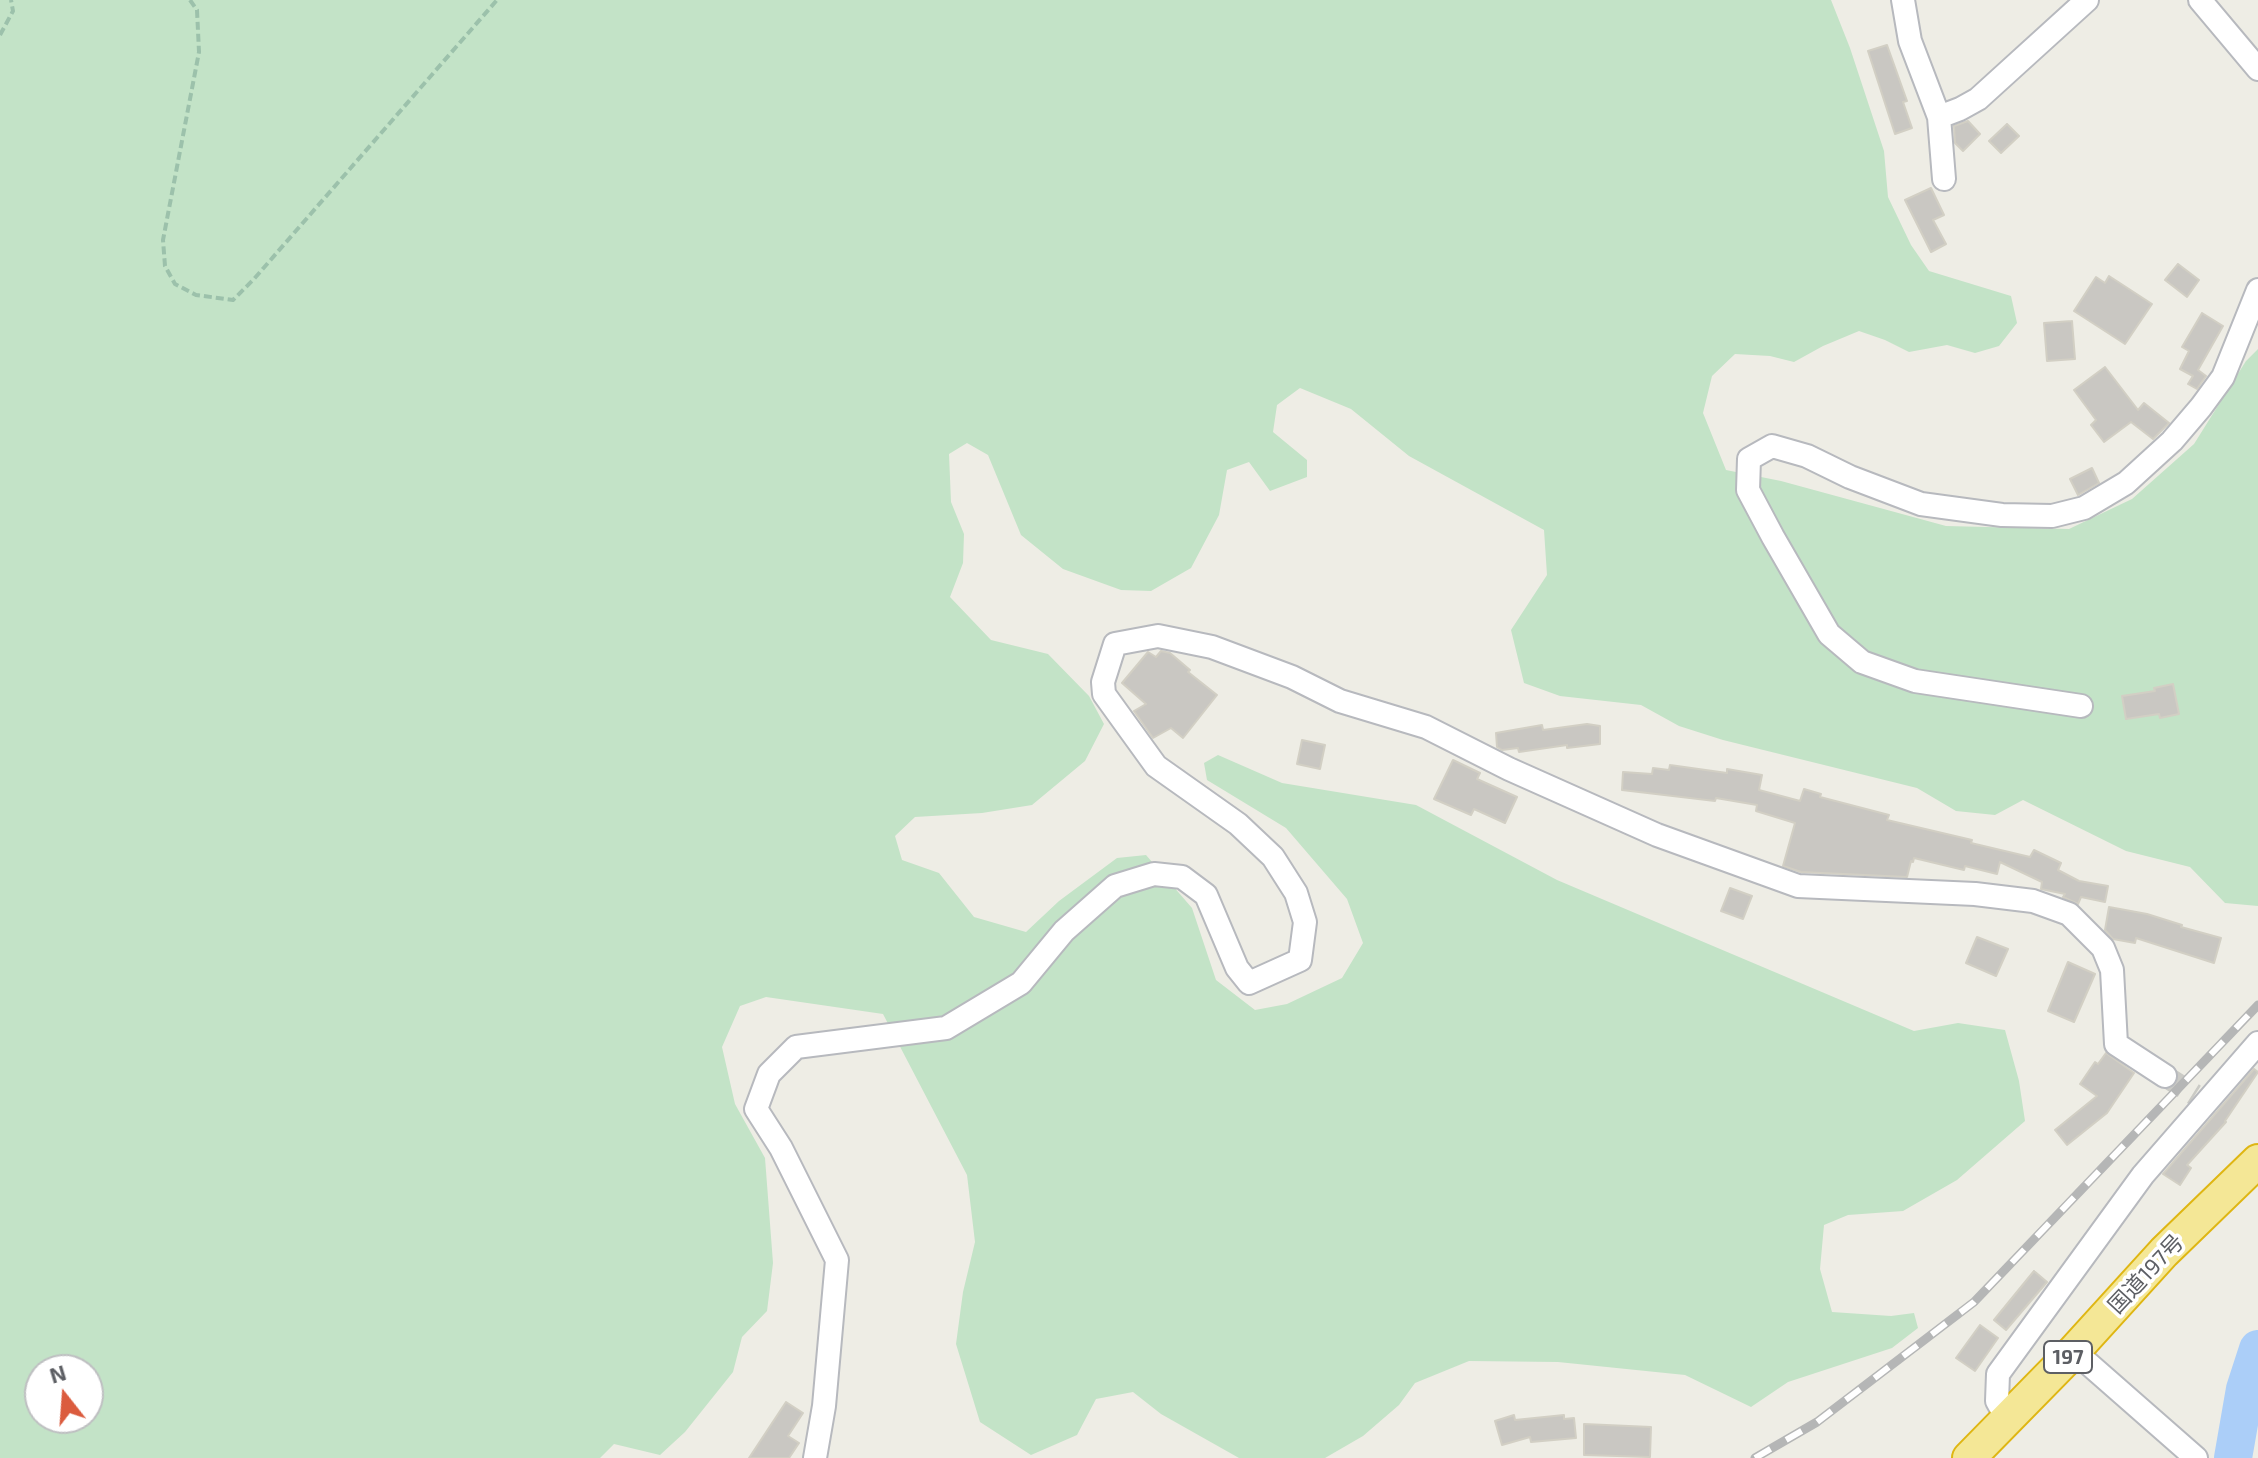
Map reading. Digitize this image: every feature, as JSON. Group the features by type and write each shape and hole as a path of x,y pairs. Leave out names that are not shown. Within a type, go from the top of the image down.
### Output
{"highway":[{"name":"国道197号","path":"1969,1458 2074,1351 2164,1252 2258,1161"}],"street":[{"path":"1903,0 1910,41 1939,117 1944,179"},
{"path":"1939,117 1978,99 2087,0"},
{"path":"2200,0 2258,69"},
{"path":"2081,706 1915,681 1862,662 1829,634 1773,537 1748,490 1749,459 1772,446 1807,456 1850,477 1921,504 2027,516 2052,516 2084,508 2126,483 2172,441 2201,407 2223,377 2258,290"},
{"path":"815,1458 824,1406 837,1260 781,1148 756,1109 769,1074 796,1047 946,1028 1021,983 1064,931 1115,886 1154,874 1182,877 1206,895 1237,968 1249,983 1300,960 1305,922 1296,893 1273,857 1238,824 1156,766 1104,694 1103,682 1115,644 1158,636 1212,647 1292,677 1340,701 1426,727 1509,769 1657,835 1798,886 1975,894 2033,901 2069,914 2103,948 2112,970 2116,1044 2165,1076"},
{"path":"2007,1419 1997,1401 1998,1374 2200,1098 2258,1043"},
{"path":"2074,1351 2196,1458"}],"path":[{"path":"0,35 13,11 11,0"},
{"path":"190,0 197,10 199,52 163,240 165,266 175,284 185,290 196,295 233,300 497,0"}],"green space":[{"path":"0,0 1831,0 1884,151 1888,197 1911,245 1929,271 2011,296 2017,323 1999,346 1975,353 1947,345 1909,352 1859,331 1794,362 1770,356 1735,354 1712,376 1703,413 1726,470 1781,481 1946,526 2069,529 2132,499 2194,444 2246,361 2258,349 2258,906 2225,903 2190,867 2126,851 2023,800 1995,815 1956,811 1917,788 1723,740 1679,726 1641,705 1560,696 1524,683 1511,630 1547,575 1544,530 1409,456 1351,409 1300,388 1277,405 1273,432 1307,460 1307,477 1270,491 1249,462 1227,470 1219,515 1191,568 1151,591 1121,590 1063,569 1021,535 988,455 967,443 949,454 951,502 964,534 963,563 950,597 991,640 1048,654 1089,696 1104,724 1085,761 1032,805 982,813 915,817 895,836 902,860 939,873 974,917 1026,932 1059,901 1117,858 1146,855 1192,908 1216,980 1255,1010 1287,1004 1342,978 1363,943 1347,899 1286,828 1207,780 1204,763 1218,755 1282,783 1416,805 1557,880 1914,1031 1958,1023 2005,1030 2019,1081 2025,1121 1957,1180 1903,1211 1848,1215 1824,1225 1820,1269 1832,1312 1891,1316 1914,1313 1918,1328 1892,1348 1788,1382 1751,1407 1685,1375 1558,1362 1469,1361 1415,1383 1399,1405 1363,1436 1325,1458 1239,1458 1161,1414 1133,1392 1096,1399 1077,1435 1031,1455 980,1422 956,1344 963,1292 975,1242 967,1175 883,1014 766,997 740,1006 722,1047 735,1104 765,1158 773,1263 767,1311 742,1337 733,1372 685,1432 660,1455 614,1444 600,1458 0,1458"}],"building":[{"path":"1887,45 1907,101 1903,102 1912,128 1895,134 1868,51"},
{"path":"1968,121 1980,134 1963,151 1955,143 1954,126"},
{"path":"2007,124 2019,136 2001,153 1989,141"},
{"path":"1931,188 1944,215 1933,220 1946,244 1931,252 1905,200"},
{"path":"2178,264 2199,280 2187,297 2165,280"},
{"path":"2109,276 2152,304 2125,344 2074,311 2096,277 2105,283"},
{"path":"2202,313 2223,326 2198,370 2206,376 2197,389 2188,384 2193,376 2180,369 2189,351 2182,347"},
{"path":"2072,321 2075,359 2047,361 2044,323"},
{"path":"2105,367 2138,410 2144,403 2169,423 2153,439 2131,422 2104,442 2091,425 2096,420 2074,390"},
{"path":"2092,468 2099,483 2078,495 2070,479"},
{"path":"1161,651 1170,653 1217,695 1183,738 1171,728 1153,738 1134,711 1146,704 1122,683 1148,652 1156,657"},
{"path":"2173,684 2179,714 2126,719 2122,696 2155,691 2154,688"},
{"path":"1587,724 1600,726 1600,744 1519,752 1518,748 1502,750 1497,747 1496,733 1542,725 1543,730"},
{"path":"1302,740 1325,745 1320,769 1297,764"},
{"path":"1453,760 1480,773 1477,779 1517,797 1505,823 1474,809 1471,815 1434,799"},
{"path":"1670,765 1762,775 1759,790 1800,801 1804,789 1821,794 1820,797 1889,815 1887,820 1972,840 1971,843 2030,857 2034,850 2061,863 2058,870 2079,881 2108,886 2105,902 2081,897 2078,904 2063,897 2065,894 2041,889 2042,882 2000,862 1997,874 1914,858 1907,877 1801,872 1783,866 1795,823 1756,811 1757,805 1716,798 1715,801 1622,790 1623,772 1652,774 1653,768 1669,770"},
{"path":"1730,888 1752,896 1743,919 1721,911"},
{"path":"2109,907 2147,914 2221,938 2214,963 2136,938 2135,943 2113,939 2105,930"},
{"path":"1977,937 2008,949 1996,976 1966,963"},
{"path":"2068,962 2095,974 2074,1022 2048,1011"},
{"path":"2106,1053 2134,1073 2107,1113 2067,1145 2055,1130 2097,1096 2080,1084 2095,1062 2098,1064"},
{"path":"2254,1069 2258,1072 2226,1122 2187,1165 2191,1168 2180,1185 2163,1174"},
{"path":"2034,1271 2047,1282 2006,1330 1994,1320"},
{"path":"1980,1325 1998,1338 1975,1371 1956,1358"},
{"path":"786,1402 803,1413 788,1436 799,1443 789,1458 749,1458"},
{"path":"1514,1415 1515,1420 1564,1415 1564,1419 1574,1418 1576,1438 1531,1442 1530,1437 1502,1445 1495,1421"},
{"path":"1584,1424 1651,1427 1650,1457 1584,1455"}],"waterway":[{"path":"2233,1458 2245,1389 2258,1349"}],"tunnel":[{"path":"2165,1076 2195,1095"}],"railway":[{"path":"1755,1458 1817,1422 1974,1302 2258,1005"}]}
